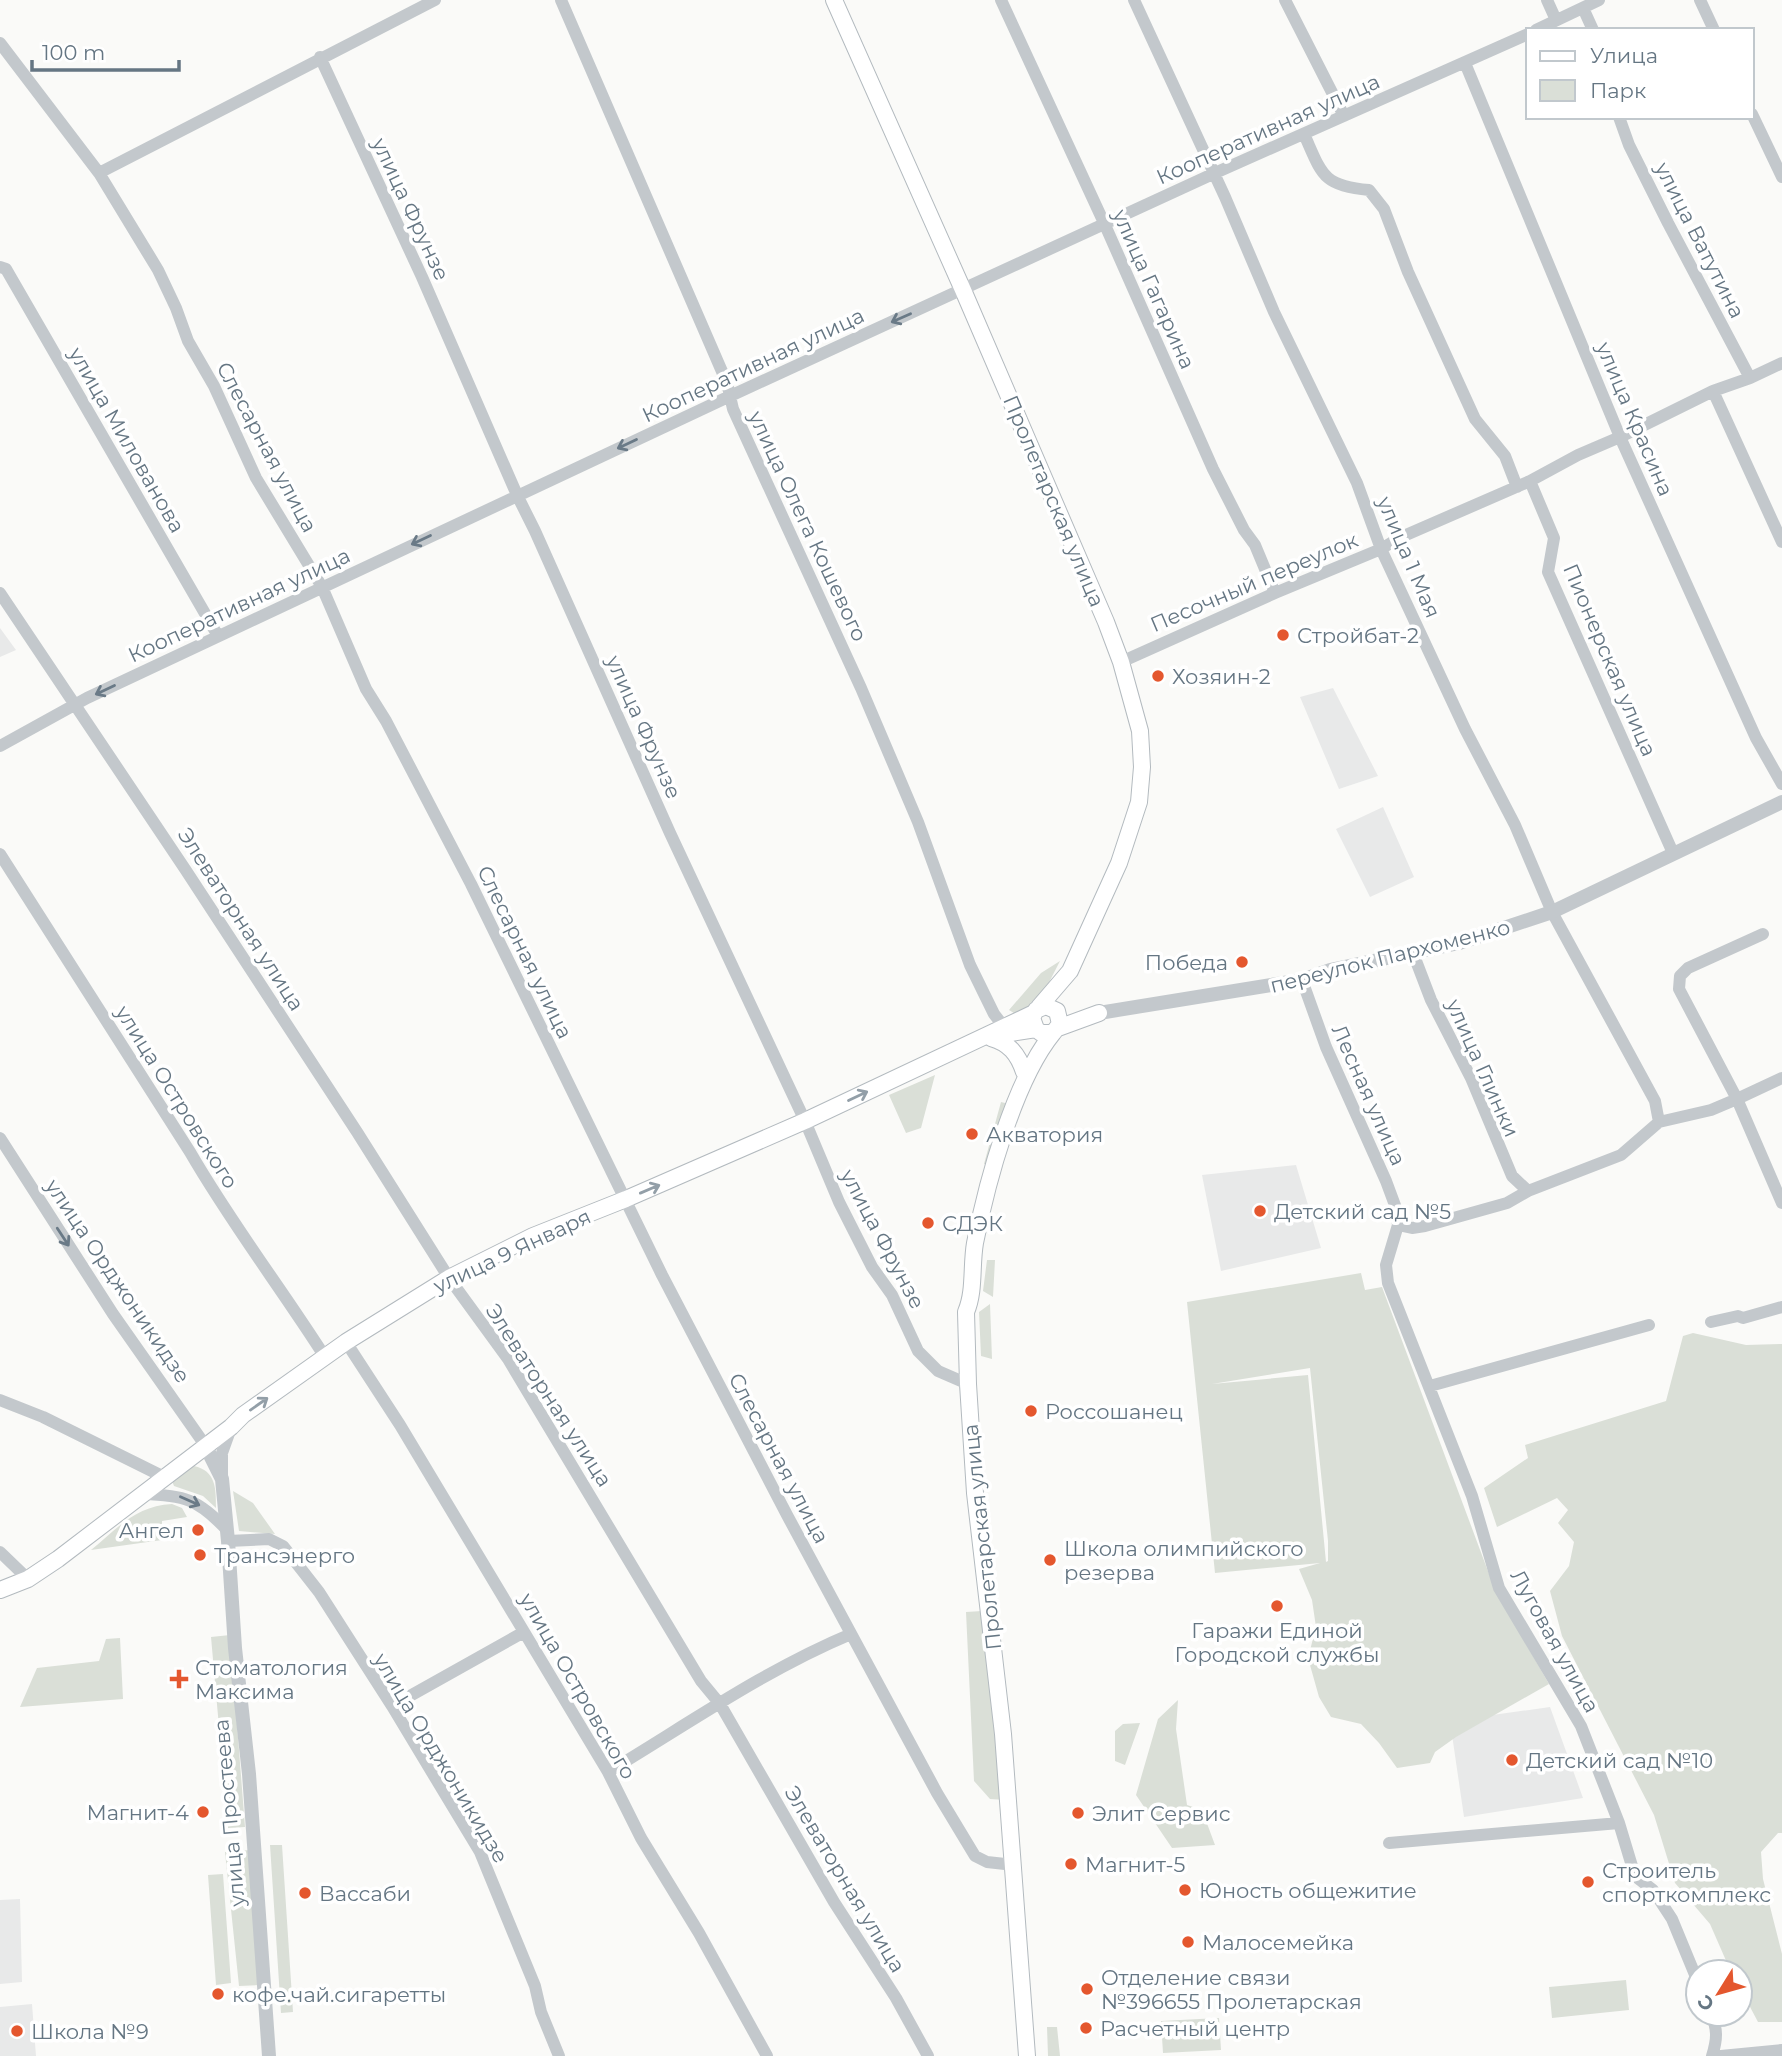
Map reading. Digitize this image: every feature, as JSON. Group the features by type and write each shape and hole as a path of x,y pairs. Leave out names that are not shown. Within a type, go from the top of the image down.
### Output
{"main road":[{"name":"Пролетарская улица","path":"834,0 1085,572 1121,662 1140,731 1142,767 1139,802 1119,863 1070,971 1063,1000 1046,1020 1028,1052 974,1246 970,1303 966,1312 975,1493 1003,1734 1027,2056"},
{"name":"улица 9 Января","path":"0,1590 29,1578 58,1559 243,1415 346,1342 449,1278 533,1236 626,1199 805,1121 991,1036 1046,1020 1099,1013"},
{"path":"991,1036 1011,1048 1022,1080"}],"street":[{"path":"99,173 435,0"},
{"name":"улица Олега Кошевого","path":"562,0 727,383 728,397 862,688 903,785 936,867 970,965 994,1014 991,1036"},
{"name":"улица Гагарина","path":"1001,0 1213,469 1244,530 1255,545 1275,593"},
{"name":"улица 1 Мая","path":"1134,0 1275,312 1357,482 1381,549 1465,729 1515,825 1552,912 1656,1101 1660,1122"},
{"path":"1285,0 1344,116"},
{"path":"1546,0 1556,20"},
{"path":"1540,28 1600,0"},
{"path":"1700,0 1713,28"},
{"path":"1583,8 1592,28"},
{"name":"Кооперативная улица","path":"0,746 76,704 517,495 1214,173 1526,35"},
{"name":"Слесарная улица","path":"0,43 99,173 158,270 188,341 214,386 256,478 322,587 366,689 386,721 465,872 662,1275 931,1783 975,1856 987,1863 1014,1865"},
{"name":"улица Фрунзе","path":"320,57 422,277 670,834 805,1121 839,1202 872,1268 892,1295 918,1351 939,1371 968,1384"},
{"name":"улица Красина","path":"1465,63 1620,437 1756,738 1782,784"},
{"path":"1754,118 1782,177"},
{"name":"улица Ватутина","path":"1620,119 1629,145 1651,189 1750,379"},
{"name":"Пионерская улица","path":"1304,134 1320,168 1332,182 1369,190 1384,209 1408,272 1475,419 1505,456 1554,538 1548,572 1673,853"},
{"name":"улица Милованова","path":"0,267 6,268 218,636"},
{"name":"Песочный переулок","path":"1121,662 1381,549 1399,538 1523,484 1713,391 1750,379 1782,363"},
{"path":"1713,391 1782,542"},
{"name":"Элеваторная улица","path":"0,593 365,1143 449,1278 508,1359 701,1681 720,1704 834,1902 896,1998 928,2056"},
{"name":"переулок Пархоменко","path":"1099,1013 1302,980 1330,970 1484,936 1552,912 1782,802"},
{"name":"улица Островского","path":"0,854 219,1202 325,1357"},
{"path":"1763,934 1688,968 1680,976 1679,989 1737,1099 1782,1203"},
{"name":"улица Глинки","path":"1413,953 1432,1000 1471,1078 1512,1177 1528,1191"},
{"name":"Лесная улица","path":"1302,980 1326,1047 1386,1181 1396,1208 1398,1225"},
{"path":"1398,1225 1412,1228 1425,1226 1507,1203 1528,1191 1621,1156 1660,1122 1711,1110 1782,1078"},
{"name":"улица Орджоникидзе","path":"0,1138 113,1314 205,1445"},
{"name":"Луговая улица","path":"1398,1225 1386,1265 1388,1283 1472,1496 1499,1588 1581,1726 1619,1823 1635,1876 1653,1890 1672,1919 1688,1958"},
{"path":"1711,1322 1738,1316 1743,1318 1782,1307"},
{"path":"1430,1386 1649,1325"},
{"name":"улица Островского","path":"346,1342 407,1436 608,1772 641,1838 699,1933 767,2056"},
{"path":"0,1400 43,1417 164,1477"},
{"path":"222,1479 222,1452 231,1427"},
{"name":"улица Простеева","path":"205,1445 222,1479 228,1535 234,1637 249,1774 269,2056"},
{"path":"142,1494 179,1496 195,1501 208,1510 228,1535"},
{"name":"улица Орджоникидзе","path":"228,1535 269,1539 283,1546 319,1592 392,1706 480,1852 535,1986 541,2012 559,2056"},
{"path":"0,1552 29,1578"},
{"path":"392,1706 524,1632"},
{"path":"608,1772 808,1651 850,1633"},
{"path":"1389,1843 1619,1823"},
{"path":"1712,2056 1716,2028"},
{"path":"1721,2056 1782,2050"}],"shaded area":[{"path":"0,628 16,650 0,657"},
{"path":"1333,688 1378,776 1339,789 1300,697"},
{"path":"1383,807 1414,877 1370,897 1336,829"},
{"name":"Детский сад №5","path":"1296,1165 1321,1248 1221,1271 1202,1175"},
{"name":"Детский сад №10","path":"1550,1707 1583,1798 1464,1817 1450,1721"},
{"path":"20,1899 22,1982 0,1984 0,1900"},
{"name":"Школа №9","path":"32,2004 36,2056 0,2056 0,2007"}],"green space":[{"path":"1060,961 1041,998 1017,1015 1009,1010 1041,973"},
{"path":"935,1075 921,1128 906,1133 889,1095"},
{"path":"1001,1102 1009,1104 992,1166 984,1164"},
{"path":"987,1260 995,1260 993,1297 983,1291"},
{"path":"1361,1273 1365,1290 1382,1287 1495,1590 1549,1684 1456,1737 1435,1752 1430,1763 1397,1768 1361,1724 1331,1717 1319,1697 1308,1658 1316,1627 1312,1600 1299,1569 1320,1563 1215,1573 1187,1302","holes":["1310,1368 1328,1541 1326,1562 1308,1375 1212,1384"]},
{"path":"990,1304 992,1359 981,1356 979,1312"},
{"path":"1693,1333 1746,1345 1782,1344 1782,1833 1778,1833 1761,1852 1763,1879 1782,1954 1782,2022 1758,2022 1754,2014 1754,1958 1725,1958 1710,1924 1675,1883 1654,1815 1562,1636 1550,1591 1569,1566 1574,1542 1558,1523 1568,1510 1557,1498 1497,1527 1484,1488 1528,1458 1525,1445 1666,1401 1683,1336"},
{"path":"194,1466 211,1476 215,1487 216,1508 203,1496 174,1486 172,1481 188,1467"},
{"path":"233,1491 253,1503 275,1534 239,1531"},
{"path":"172,1504 182,1508 187,1517 162,1521 162,1540 91,1550 137,1514"},
{"path":"982,1611 1005,1800 990,1799 974,1781 966,1612"},
{"path":"230,1635 245,1827 228,1828 211,1637"},
{"path":"120,1638 123,1699 20,1707 37,1668 99,1661 106,1639"},
{"path":"1178,1700 1176,1729 1187,1805 1202,1810 1215,1845 1172,1848 1136,1795 1158,1719"},
{"path":"1140,1723 1125,1765 1115,1761 1115,1731 1123,1724"},
{"path":"270,1845 282,1845 293,2012 281,2013"},
{"path":"250,1850 262,1985 239,1986 225,1852"},
{"path":"223,1874 231,1983 216,1985 208,1875"},
{"path":"1626,1980 1629,2010 1552,2018 1549,1987"},
{"path":"1219,2018 1221,2050 1163,2053 1161,2021"},
{"path":"1047,2027 1057,2027 1060,2056 1048,2056"}],"place":[{"name":"Стройбат-2","path":"1283,635"},
{"name":"Хозяин-2","path":"1158,676"},
{"name":"Победа","path":"1242,962"},
{"name":"Акватория","path":"972,1134"},
{"name":"Детский сад №5","path":"1260,1211"},
{"name":"СДЭК","path":"928,1223"},
{"name":"Россошанец","path":"1031,1411"},
{"name":"Ангел","path":"198,1530"},
{"name":"Трансэнерго","path":"200,1555"},
{"name":"Школа олимпийского резерва","path":"1050,1560"},
{"name":"Гаражи Единой Городской службы","path":"1277,1606"},
{"name":"Стоматология Максима","path":"179,1679"},
{"name":"Детский сад №10","path":"1512,1760"},
{"name":"Магнит-4","path":"203,1812"},
{"name":"Элит Сервис","path":"1078,1813"},
{"name":"Магнит-5","path":"1071,1864"},
{"name":"Строитель спорткомплекс","path":"1588,1882"},
{"name":"Юность общежитие","path":"1185,1890"},
{"name":"Вассаби","path":"305,1893"},
{"name":"Малосемейка","path":"1188,1942"},
{"name":"Отделение связи №396655 Пролетарская","path":"1087,1989"},
{"name":"кофе.чай.сигаретты","path":"218,1994"},
{"name":"Расчетный центр","path":"1086,2028"},
{"name":"Школа №9","path":"17,2031"}]}
